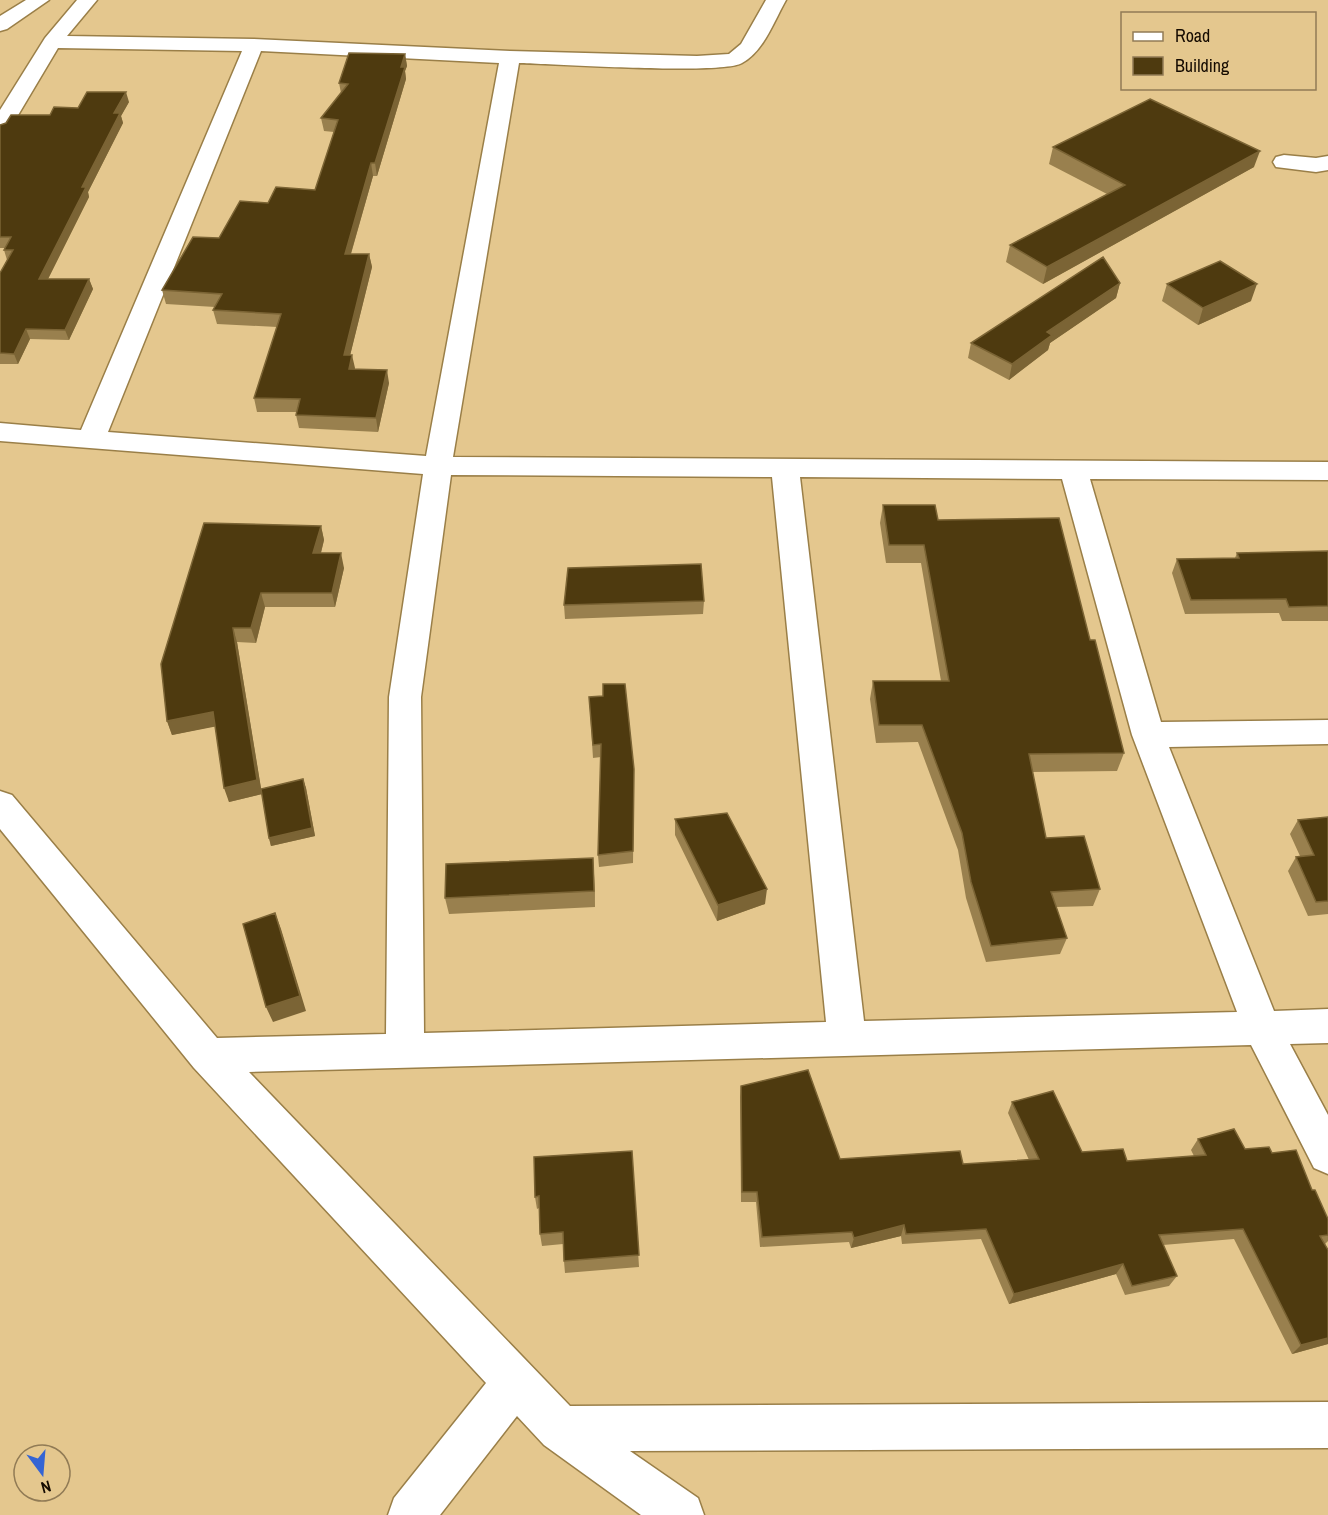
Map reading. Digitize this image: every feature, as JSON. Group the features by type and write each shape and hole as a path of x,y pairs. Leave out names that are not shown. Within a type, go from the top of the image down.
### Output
{"street":[{"path":"0,25 39,0"},
{"path":"0,127 52,42 87,0"},
{"path":"52,42 254,45 510,57 697,62 734,60 749,48 776,0"},
{"path":"91,439 254,45"},
{"path":"405,1050 405,698 438,466 510,57"},
{"path":"1284,162 1316,165 1328,163"},
{"path":"0,432 438,466 1328,471"},
{"path":"785,468 847,1037"},
{"path":"1073,469 1148,735 1261,1026 1328,1155"},
{"path":"1148,735 1328,732"},
{"path":"0,805 208,1056 560,1429 681,1515"},
{"path":"208,1056 847,1037 1328,1026"},
{"path":"411,1515 516,1382"},
{"path":"560,1429 1328,1425"}],"building":[{"path":"349,53 405,54 401,67 405,67 375,163 371,163 345,254 369,254 344,355 352,355 349,369 387,370 376,418 296,415 300,399 254,398 281,314 213,310 222,294 162,290 193,237 219,238 240,201 268,203 276,187 315,190 338,120 321,118 348,84 339,83"},
{"path":"87,92 126,92 114,113 120,113 82,187 86,187 39,279 89,279 65,330 26,329 14,354 0,353 0,273 13,250 4,250 11,237 0,237 0,125 6,123 11,115 50,115 54,107 78,108"},
{"path":"1150,99 1260,151 1047,267 1010,245 1125,185 1053,147"},
{"path":"1103,257 1120,283 1047,332 1052,335 1012,364 971,343"},
{"path":"1220,261 1257,284 1203,308 1167,284"},
{"path":"883,505 935,505 938,520 1059,518 1090,640 1095,640 1124,753 1029,754 1046,838 1084,836 1100,889 1051,892 1067,938 991,946 971,882 962,833 922,725 879,725 873,681 949,681 924,545 889,545"},
{"path":"204,523 321,526 313,553 341,553 332,593 261,593 251,628 233,628 257,780 224,788 213,712 167,721 161,664"},
{"path":"1328,551 1328,606 1289,607 1286,599 1191,600 1177,559 1239,558 1237,553"},
{"path":"701,564 704,601 564,605 568,568"},
{"path":"603,684 625,684 634,769 633,851 598,855 601,744 593,745 589,697 603,696"},
{"path":"303,779 312,828 269,838 261,789"},
{"path":"727,813 767,889 718,905 675,819"},
{"path":"1328,817 1328,901 1316,902 1296,857 1314,855 1298,820"},
{"path":"593,858 594,891 445,898 446,864"},
{"path":"275,913 300,996 266,1007 243,924"},
{"path":"808,1070 840,1159 960,1151 963,1164 1039,1159 1012,1102 1053,1091 1082,1152 1123,1149 1127,1161 1206,1155 1198,1139 1234,1129 1245,1149 1269,1147 1272,1153 1296,1150 1312,1190 1315,1190 1328,1219 1328,1235 1320,1236 1328,1250 1328,1338 1301,1345 1243,1229 1159,1235 1177,1276 1132,1286 1123,1264 1014,1294 986,1229 906,1234 904,1225 854,1238 852,1232 762,1237 757,1192 742,1192 741,1086"},
{"path":"632,1151 639,1255 564,1261 563,1232 540,1234 539,1196 535,1197 534,1157"}]}
